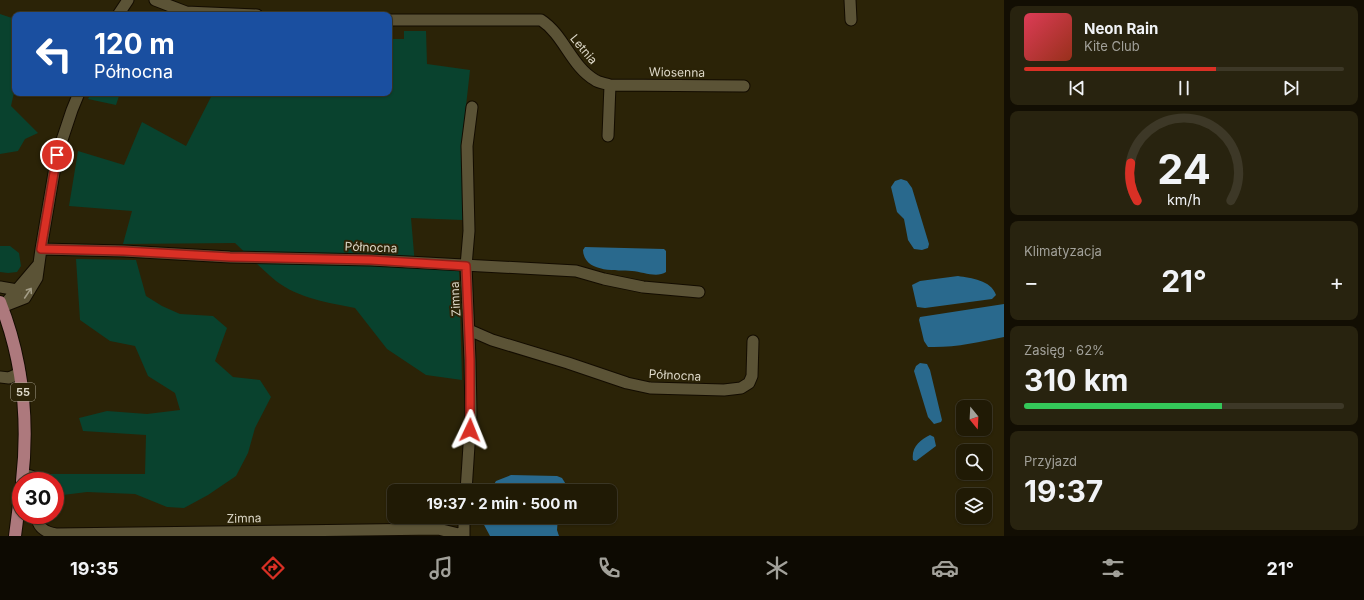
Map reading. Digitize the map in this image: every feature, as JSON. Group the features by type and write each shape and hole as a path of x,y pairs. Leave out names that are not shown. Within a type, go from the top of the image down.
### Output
{"main road":[{"name":"55","path":"1,304 10,330 24,396 26,436 22,472"},
{"path":"15,536 17,524"}],"street":[{"path":"120,12 128,0"},
{"path":"155,0 186,12"},
{"path":"850,0 851,20"},
{"name":"Letnia","path":"392,20 541,20 550,26 574,60 595,81 610,84"},
{"path":"608,136 610,84"},
{"name":"Wiosenna","path":"610,84 744,86"},
{"path":"1,304 24,298 37,278 57,155 78,96"},
{"name":"Zimna","path":"466,484 471,415 466,266 469,231 467,146 472,107"},
{"name":"Północna","path":"41,249 124,251 230,257 371,260 576,271 604,279 643,287 699,292"},
{"path":"1,304 17,290 38,265"},
{"path":"0,287 17,290"},
{"name":"Północna","path":"469,330 492,340 627,383 650,388 724,390 741,388 749,384 752,376 753,341"},
{"path":"0,377 9,378 20,373"},
{"name":"Zimna","path":"38,524 43,531 56,534 438,529 464,536 464,524"}],"green space":[{"path":"0,14 12,18 12,96 13,96 11,106 38,133 25,139 18,151 0,154"},
{"path":"392,29 393,39 404,39 404,31 426,31 427,64 470,70 462,142 463,220 411,218 415,265 459,267 462,380 426,375 387,349 355,308 314,299 294,292 276,281 235,243 123,244 132,211 69,206 78,151 124,165 142,122 186,146 211,96 392,96"},
{"path":"90,96 119,96 116,105 88,99"},
{"path":"0,246 10,246 19,253 21,266 17,272 0,272"},
{"path":"76,259 136,260 146,296 162,306 180,314 213,316 227,328 215,361 233,377 260,380 271,397 255,428 248,453 236,476 208,495 184,508 167,507 135,494 87,492 64,495 64,474 145,474 146,435 83,431 79,418 107,411 147,414 180,410 175,393 148,376 135,346 110,341 80,320"}],"water":[{"path":"901,179 907,181 912,188 929,244 928,248 922,250 914,249 908,240 904,219 897,212 891,187 895,181"},
{"path":"585,247 664,249 666,251 666,272 654,275 632,271 602,269 589,263 583,250"},
{"path":"958,276 985,283 990,286 996,295 992,299 925,308 917,307 912,285 920,281"},
{"path":"1004,304 1004,337 947,347 928,347 924,341 919,320 920,317"},
{"path":"920,363 927,364 930,370 942,420 941,422 934,424 928,417 914,371 916,366"},
{"path":"930,435 934,437 936,446 916,461 913,460 913,451 917,444"},
{"path":"511,475 557,476 562,478 566,484 494,484 496,481"},
{"path":"484,524 557,524 557,530 559,536 490,536"}],"route":[{"path":"57,155 41,249 124,251 199,256 371,260 458,264 466,266 470,360 470,430"}]}
